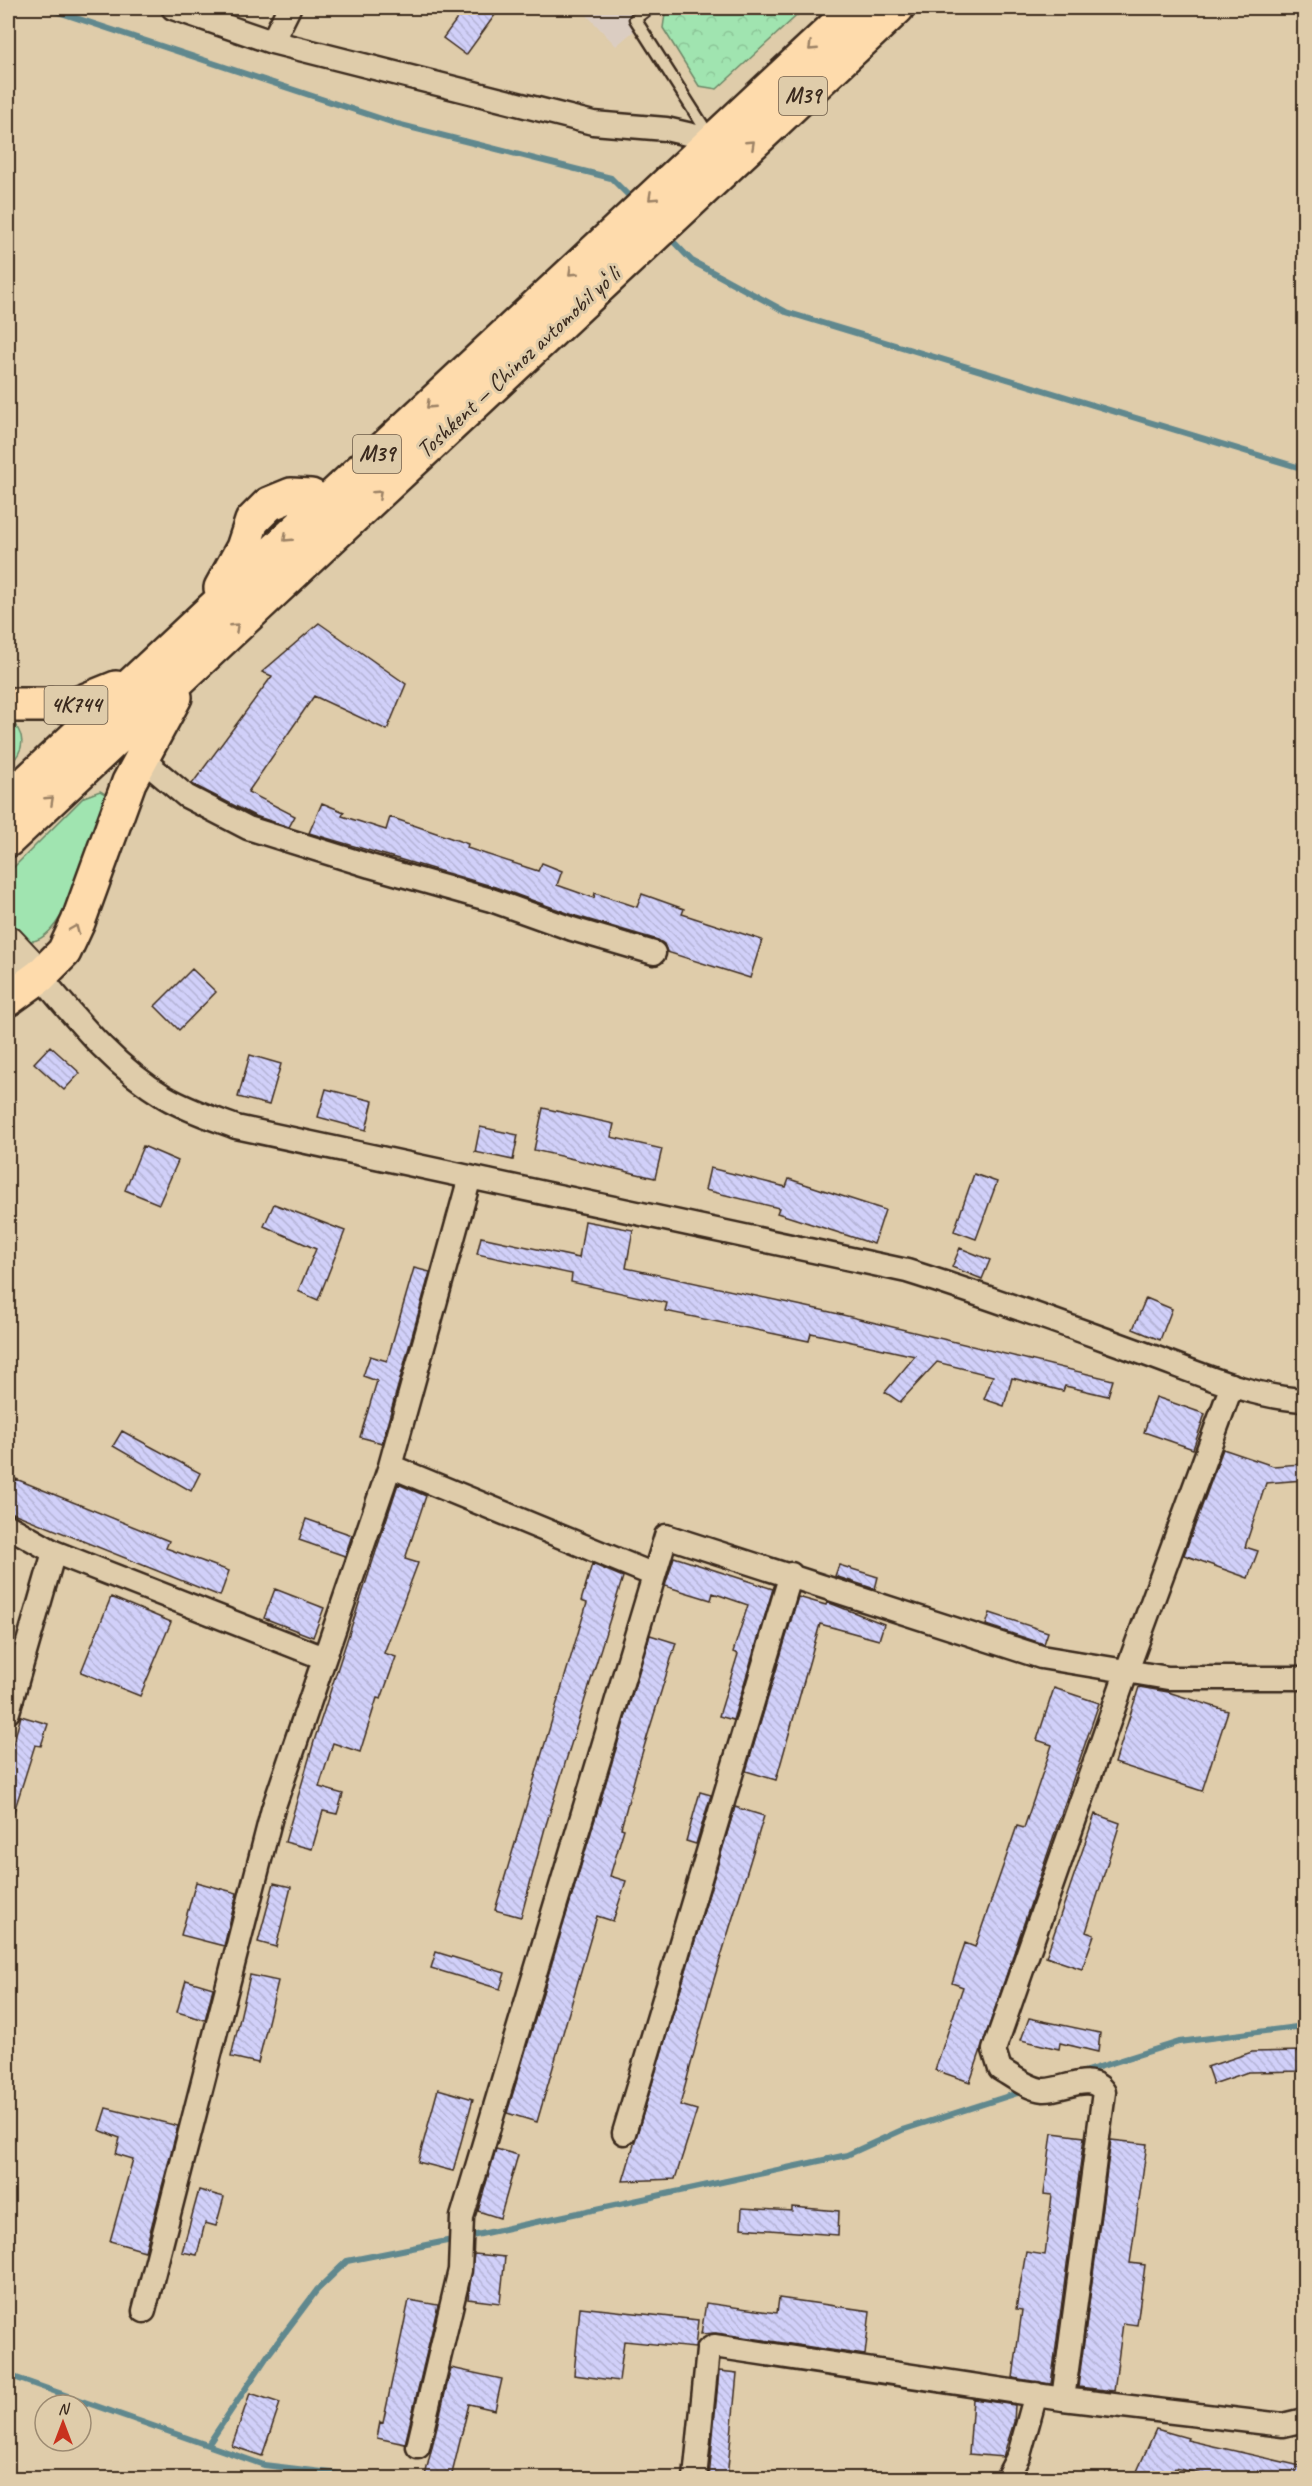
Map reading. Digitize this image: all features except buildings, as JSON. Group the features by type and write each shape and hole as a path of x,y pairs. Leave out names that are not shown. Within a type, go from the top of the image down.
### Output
{"highway":[{"name":"Toshkent — Chinoz avtomobil yoʻli","path":"8,840 335,534 855,8"},
{"name":"Toshkent — Chinoz avtomobil yoʻli","path":"704,162 897,8"},
{"name":"Toshkent — Chinoz avtomobil yoʻli","path":"324,504 624,243"},
{"path":"8,800 206,614 243,548 252,520 268,504 291,495 311,496 324,504 335,524 335,534"},
{"path":"8,999 40,976 64,952 72,937 129,782 192,667"},
{"name":"4К744","path":"8,705 74,705 139,677"}],"main road":[{"path":"8,942 40,976"}],"street":[{"path":"173,8 272,42 593,123 666,129 704,162"},
{"path":"272,42 289,8"},
{"path":"141,758 186,796 248,828 491,900 572,929 654,953"},
{"path":"40,976 114,1060 164,1097 236,1127 907,1271 969,1290 1232,1385 1284,1399 1305,1400"},
{"path":"144,2312 273,1809 390,1466 470,1177"},
{"path":"1063,2399 1104,2092 1099,2084 1090,2081 1040,2090 1000,2069 993,2050 1126,1673 1232,1385"},
{"path":"390,1466 654,1575"},
{"path":"8,1526 54,1552 324,1658"},
{"path":"418,2447 460,2270 462,2217 666,1536 791,1574 956,1632 1041,1657 1126,1673 1168,1678 1305,1678"},
{"path":"8,1712 54,1552"},
{"path":"624,2133 791,1574"},
{"path":"694,2478 708,2350 714,2346 1063,2399 1283,2425 1305,2420"},
{"path":"1007,2478 1019,2455 1036,2394"}],"lane":[{"path":"649,8 635,19 704,162"}],"shaded area":[{"path":"580,8 661,8 616,46"}],"green space":[{"path":"673,8 805,8 717,89 699,86 663,28 665,14"},
{"path":"8,717 19,730 22,742 18,754 8,767"},
{"path":"100,791 107,795 87,858 65,909 52,928 38,940 23,940 16,936 8,921 8,873 84,797"}],"waterway":[{"path":"46,8 397,124 611,178 634,201"},
{"path":"668,236 692,261 786,312 1304,469"},
{"path":"1080,2073 1179,2042 1304,2026"},
{"path":"467,2237 847,2155 902,2130 1024,2091"},
{"path":"208,2445 268,2355 317,2290 347,2261 457,2239"},
{"path":"8,2375 264,2465 373,2478"}]}
